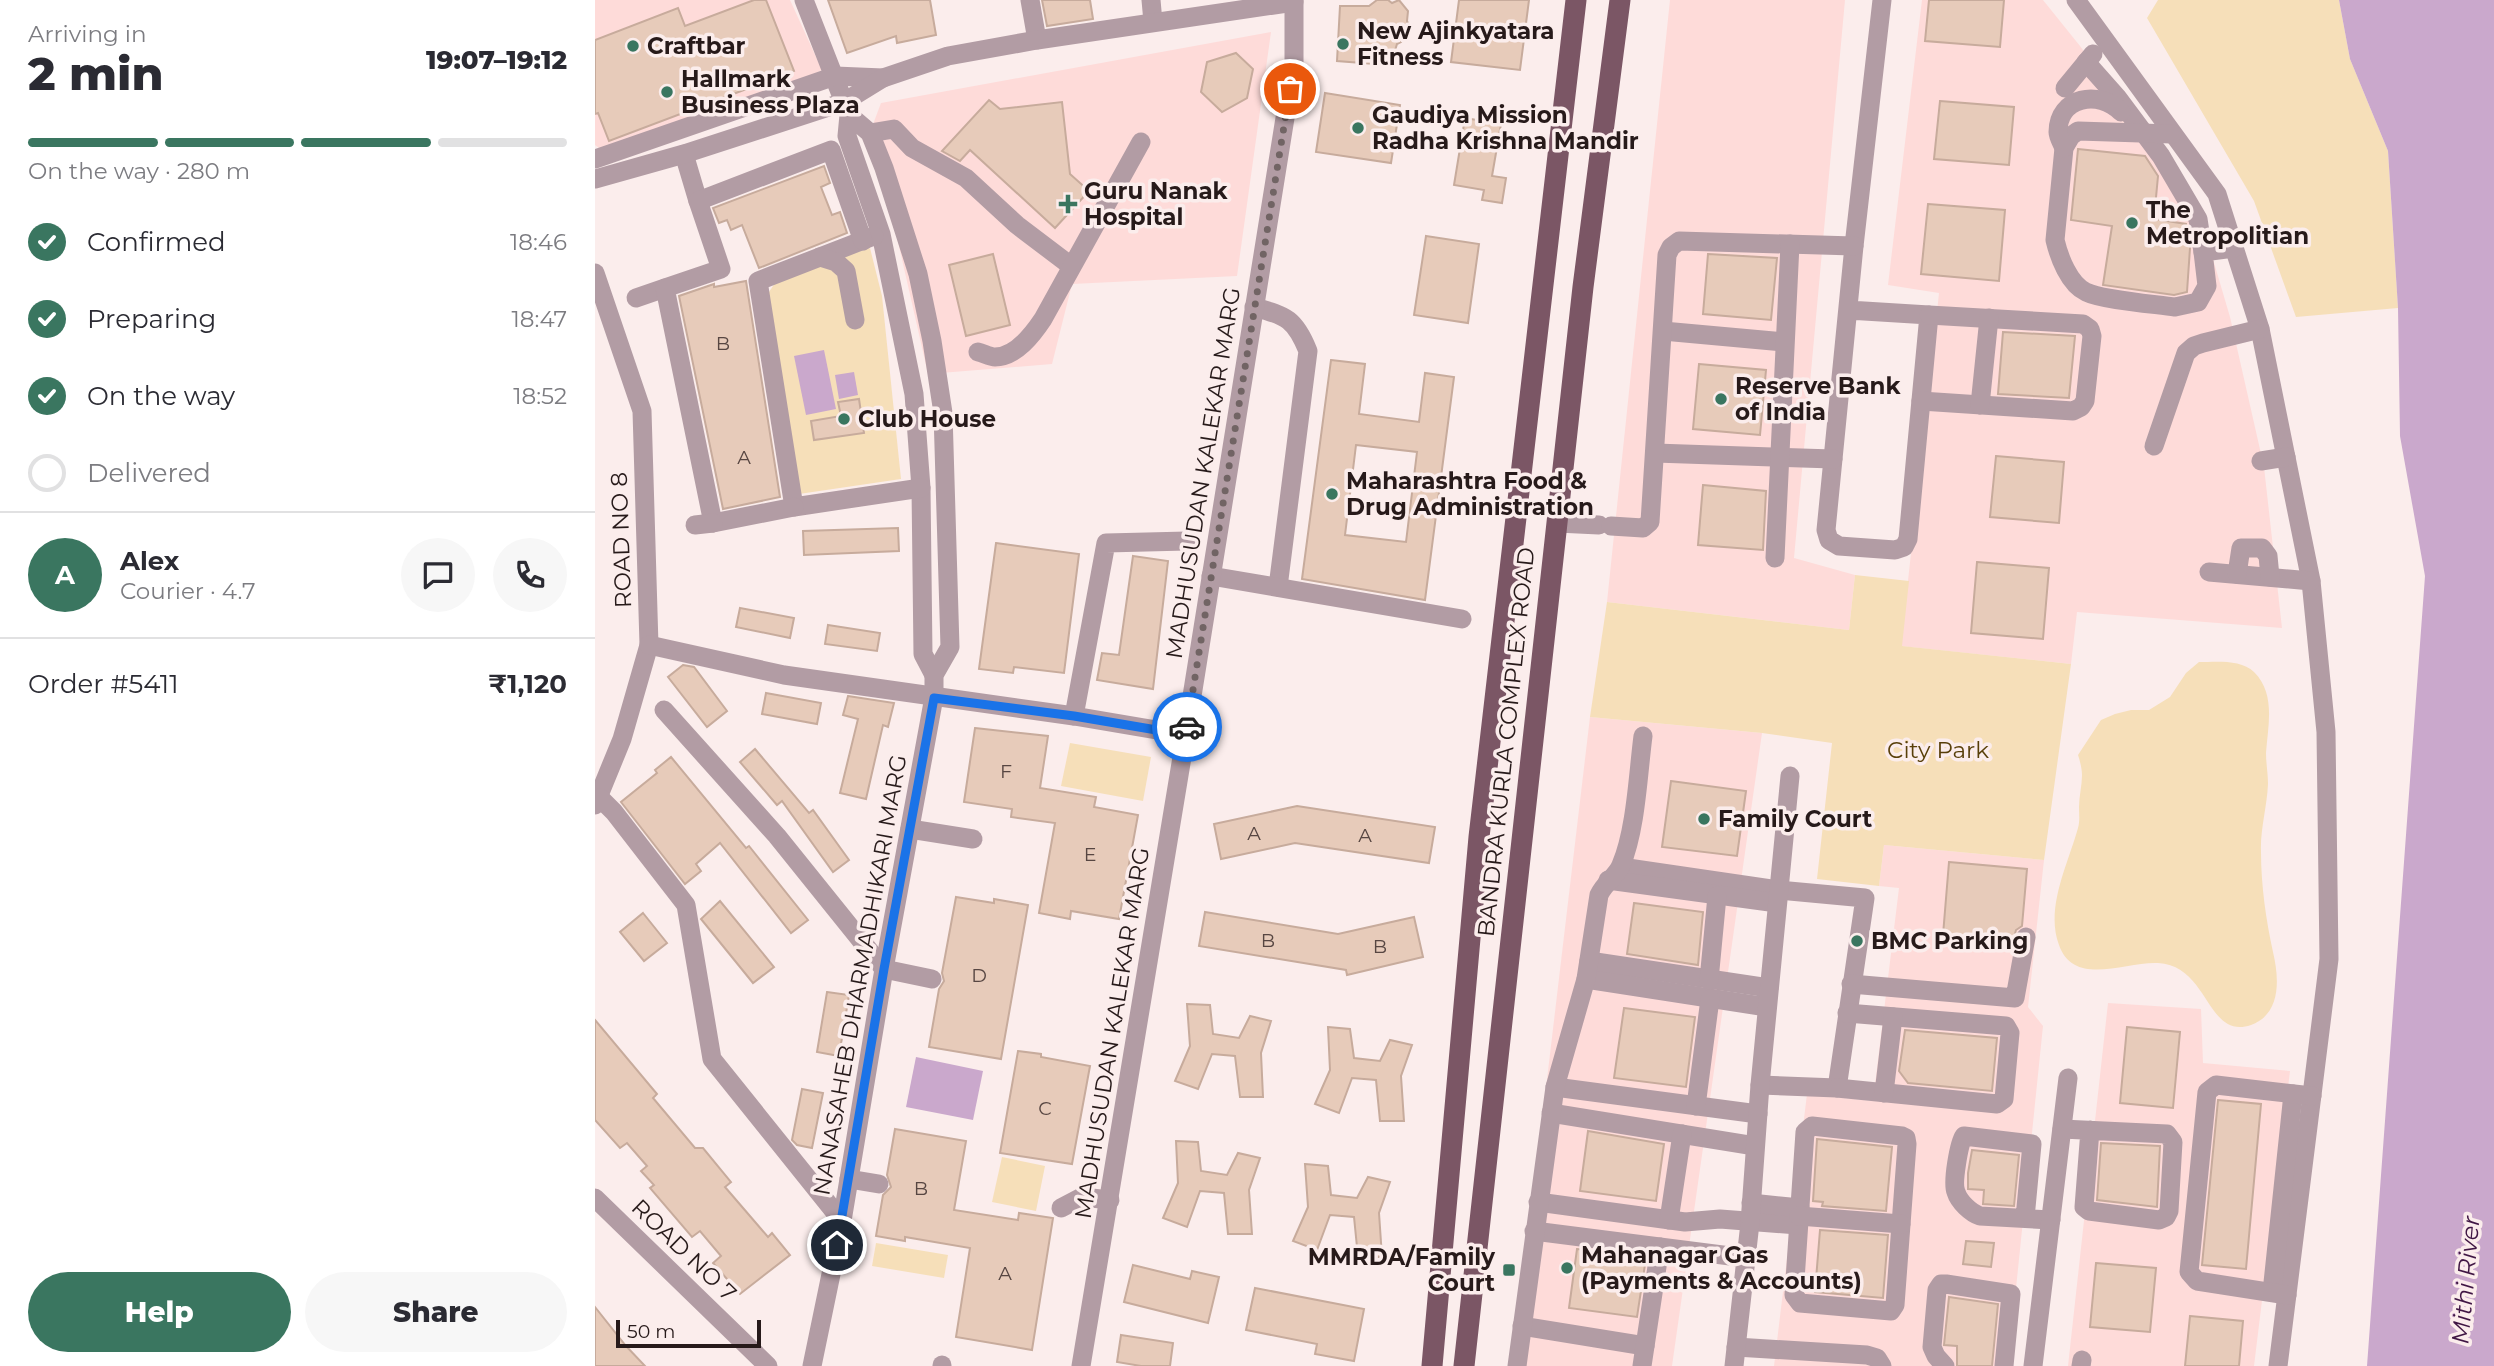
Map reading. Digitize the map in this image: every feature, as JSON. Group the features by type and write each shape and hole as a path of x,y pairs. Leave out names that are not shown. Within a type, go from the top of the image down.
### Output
{"main road":[{"name":"BANDRA KURLA COMPLEX ROAD","path":"1432,1366 1479,836 1576,0"},
{"name":"BANDRA KURLA COMPLEX ROAD","path":"1464,1366 1583,287 1620,0"}],"street":[{"name":"NANASAHEB DHARMADHIKARI MARG","path":"804,0 846,109 847,136 881,234 891,273 914,394 921,488 923,654 934,674 934,698 884,969 842,1221 812,1366"},
{"path":"1030,0 1037,40"},
{"path":"1151,0 1153,22"},
{"path":"1882,0 1826,530 1829,540 1839,546 1895,550 1904,547 1908,539 1929,315"},
{"path":"2076,0 2217,194 2260,329 2311,581 2326,732 2329,959 2303,1095 2279,1294 2278,1366"},
{"path":"595,159 835,76 883,78 948,56 1153,22 1206,7 1294,1"},
{"name":"MADHUSUDAN KALEKAR MARG","path":"1081,1366 1296,52 1294,1"},
{"path":"2065,88 2105,41"},
{"path":"2086,62 2117,97 2139,135"},
{"path":"595,179 846,109 883,78"},
{"path":"2091,97 2104,99 2119,109 2139,135 2161,156 2196,216 2207,286 2198,302 2175,307 2097,295 2080,289 2072,279 2055,240 2061,141 2060,121 2067,110 2078,101 2091,97"},
{"path":"846,109 870,133 894,128 912,148 966,178 1017,225 1071,266"},
{"path":"2061,141 2078,131 2172,134"},
{"name":"NANASAHEB DHARMADHIKARI MARG","path":"870,133 915,267 932,341 943,413 950,647 934,674"},
{"path":"978,352 996,357 1016,349 1031,337 1141,142"},
{"path":"698,201 831,150 863,241"},
{"path":"636,298 721,269 684,154"},
{"path":"793,503 758,281 881,234"},
{"path":"1557,523 1643,528 1650,522 1667,256 1671,247 1679,241 1854,246"},
{"path":"1775,558 1790,244"},
{"path":"2203,252 2234,248"},
{"path":"820,257 836,262 845,271 855,320"},
{"path":"891,273 915,267"},
{"name":"ROAD NO 8","path":"595,273 642,411 649,645 622,739 597,801"},
{"path":"665,288 704,524 841,491"},
{"path":"1254,307 1281,314 1299,329 1308,351 1278,587"},
{"path":"1848,310 2083,324 2090,329 2092,336 2085,401 2073,411 1921,401"},
{"path":"1980,405 1989,318"},
{"path":"2154,446 2186,353 2203,343 2260,329"},
{"path":"1663,331 1784,342"},
{"path":"1655,453 1833,459"},
{"path":"2262,461 2286,457"},
{"path":"793,503 921,488"},
{"path":"1074,716 1106,543 1187,541"},
{"path":"2237,574 2241,548 2262,548 2268,556 2270,577"},
{"path":"922,559 949,555"},
{"path":"2209,572 2311,581"},
{"path":"1211,576 1462,618"},
{"path":"649,645 784,675 1074,716 1186,735"},
{"path":"664,710 777,836 884,969 932,979"},
{"path":"1517,1366 1555,1087 1587,970 1599,895 1615,874 1630,829 1643,736"},
{"path":"1790,776 1760,1085 1750,1223 1735,1357 1867,1355 1877,1358 1882,1366"},
{"path":"597,801 614,812 686,905 712,1059 842,1221"},
{"path":"910,829 973,839"},
{"path":"1615,874 1717,895 1865,898 1837,1088"},
{"path":"1615,874 1778,896"},
{"path":"1693,1099 1717,895"},
{"path":"1851,984 2015,998 2026,937"},
{"path":"1587,970 1704,1002 1768,998"},
{"path":"1760,1085 1837,1088 1997,1104 2004,1099 2010,1033 2006,1026 1847,1013"},
{"path":"1884,1093 1893,1017"},
{"path":"2033,1366 2068,1078"},
{"path":"2279,1294 2197,1281 2189,1272 2207,1092 2216,1085 2303,1095"},
{"path":"1555,1087 1693,1099 1758,1114"},
{"path":"1551,1113 1755,1146"},
{"path":"1812,1126 1906,1138 1895,1306 1891,1311 1800,1303 1796,1299 1794,1295 1799,1216 1808,1128 1812,1126"},
{"path":"2062,1129 2090,1130 2167,1134 2173,1142 2169,1211 2166,1217 2159,1220 2089,1211 2084,1207 2090,1130"},
{"path":"1669,1220 1682,1134"},
{"path":"2025,1218 2032,1143 1964,1136 1960,1142 1955,1188 1970,1210 1980,1216 2051,1220"},
{"path":"849,1179 880,1184"},
{"path":"1061,1208 1082,1197 1110,1200"},
{"name":"ROAD NO 7","path":"595,1198 768,1366"},
{"path":"1538,1202 1685,1222 1720,1219 1750,1223 1799,1216"},
{"path":"1751,1203 1799,1216 1901,1224"},
{"path":"1534,1231 1746,1258"},
{"path":"1642,1366 1660,1247"},
{"path":"1945,1366 1932,1347 1937,1290 1941,1284 2011,1294 2004,1366"},
{"path":"1522,1326 1645,1346"}],"shaded area":[{"name":"Hallmark Business Plaza","path":"595,0 790,0 822,70 779,92 606,153 595,145"},
{"path":"1670,0 1845,0 1794,558 1855,575 1849,630 1607,602"},
{"path":"1922,0 2043,0 2173,171 2210,249 2230,317 2264,467 2282,628 2077,612 2071,664 1901,646 1939,293 1888,285"},
{"name":"Guru Nanak Hospital","path":"1271,32 1237,276 1072,284 1052,364 928,374 872,127 881,103"},
{"path":"1590,717 1762,733 1672,1366 1513,1366"},
{"path":"1884,845 2044,860 2028,1007 2043,1026 2008,1366 1774,1366 1807,1094 1873,1101 1899,888 1879,886"},
{"path":"2108,1003 2201,1009 2203,1063 2290,1071 2254,1366 2068,1366"}],"green space":[{"path":"2158,0 2339,0 2350,59 2388,151 2398,308 2296,317 2254,201 2147,18"},
{"path":"870,248 882,296 901,479 799,494 767,295 779,277"},
{"name":"City Park","path":"1855,575 1909,581 1902,646 2071,664 2044,860 1884,845 1879,886 1817,879 1832,743 1762,733 1590,717 1607,602 1849,630"},
{"path":"2199,662 2228,662 2249,668 2261,681 2268,700 2268,784 2261,864 2264,902 2275,962 2276,994 2273,1004 2261,1020 2251,1025 2236,1027 2225,1022 2188,976 2175,967 2158,963 2103,969 2076,966 2066,958 2055,931 2059,886 2079,823 2082,775 2078,755 2101,720 2131,710 2149,710 2170,697 2186,673"},
{"path":"1070,743 1151,757 1143,801 1061,786"},
{"path":"1002,1157 1045,1166 1036,1211 992,1202"},
{"path":"876,1243 948,1255 944,1278 872,1266"}],"water":[{"name":"Mithi River","path":"2339,0 2494,0 2494,1366 2367,1366 2425,576 2400,436 2398,308 2388,151 2350,59"},
{"path":"824,350 836,409 806,415 794,356"},
{"path":"854,372 858,395 839,399 835,375"},
{"path":"916,1057 983,1071 973,1120 906,1107"}],"building":[{"name":"Hallmark Business Plaza","path":"754,0 766,0 794,71 609,141 598,113 595,114 595,40 678,8 685,26"},
{"path":"828,0 930,0 936,35 897,43 896,36 847,53"},
{"path":"1042,0 1090,0 1093,19 1047,26"},
{"path":"1377,0 1388,0 1392,3 1399,0 1408,11 1407,21 1410,28 1400,38 1401,42 1397,44 1393,57 1375,64 1337,61 1340,6 1369,6"},
{"path":"1459,0 1529,0 1520,70 1451,62"},
{"path":"1929,0 2004,0 2000,47 1925,41"},
{"path":"1236,53 1253,69 1247,98 1222,112 1201,92 1207,62"},
{"name":"Gaudiya Mission Radha Krishna Mandir","path":"1325,93 1400,105 1391,163 1316,152"},
{"path":"989,100 1000,109 1062,102 1070,174 1089,191 1055,228 970,150 960,161 942,151"},
{"path":"1940,101 2014,107 2009,165 1934,159"},
{"path":"1465,118 1501,124 1492,176 1506,178 1502,203 1482,200 1484,190 1454,185"},
{"name":"The Metropolitian","path":"2078,149 2145,156 2158,176 2154,219 2186,224 2190,248 2187,292 2174,295 2103,285 2112,226 2071,220"},
{"path":"824,166 830,183 821,187 832,215 840,212 847,233 759,268 742,225 731,230 727,220 719,223 713,208"},
{"path":"1928,204 2005,210 1999,281 1921,274"},
{"path":"1426,236 1479,244 1468,323 1414,315"},
{"path":"993,254 1010,325 966,336 949,265"},
{"path":"1708,254 1777,258 1771,320 1703,314"},
{"path":"746,281 780,497 723,509 679,296 714,284 714,287"},
{"path":"2003,332 2075,336 2069,398 1998,394"},
{"name":"Maharashtra Food & Drug Administration","path":"1331,360 1365,364 1359,414 1419,422 1425,373 1454,377 1425,600 1302,579","holes":["1356,445 1417,452 1406,542 1345,535"]},
{"path":"1699,364 1766,370 1760,435 1693,429"},
{"name":"Club House","path":"859,399 864,433 814,440 811,421 841,416 838,402"},
{"path":"1996,456 2064,462 2059,523 1990,517"},
{"path":"1703,485 1766,491 1763,550 1698,545"},
{"path":"898,528 899,551 804,555 803,531"},
{"path":"996,543 1079,554 1064,673 1014,667 1013,673 979,669"},
{"path":"1133,556 1168,561 1153,689 1097,680 1102,653 1119,655"},
{"path":"1977,562 2049,568 2043,639 1971,633"},
{"path":"740,608 794,618 790,638 736,627"},
{"path":"828,625 880,633 877,651 825,644"},
{"path":"683,665 694,667 727,711 707,727 668,677"},
{"path":"766,693 821,703 817,724 762,714"},
{"path":"848,696 894,703 888,727 883,725 866,799 840,793 858,719 843,715"},
{"path":"975,728 1048,736 1040,788 1096,797 1094,807 1138,815 1119,919 1071,911 1070,919 1039,913 1055,823 1011,817 1012,809 964,802"},
{"path":"755,749 809,813 813,810 849,860 833,872 782,801 777,805 740,762"},
{"path":"671,757 746,848 749,846 808,920 791,933 720,843 696,864 701,871 685,884 621,802 657,773 655,770"},
{"name":"Family Court","path":"1671,781 1746,791 1737,856 1662,847"},
{"path":"1297,806 1435,827 1429,863 1295,843 1221,859 1214,824"},
{"path":"1949,862 2027,869 2022,926 2016,930 2013,941 1943,935"},
{"path":"956,897 994,903 994,899 1028,905 1001,1059 929,1047 939,989 944,981 942,973"},
{"path":"720,901 774,967 753,983 701,919"},
{"path":"1634,903 1703,912 1698,965 1627,954"},
{"path":"1205,912 1338,934 1414,917 1423,957 1347,975 1346,970 1199,946"},
{"path":"643,913 667,943 644,961 620,932"},
{"path":"827,992 849,995 839,1056 817,1052"},
{"path":"1187,1004 1210,1005 1213,1034 1239,1038 1250,1016 1271,1021 1261,1053 1263,1097 1240,1097 1235,1056 1212,1054 1198,1089 1175,1081 1190,1046"},
{"path":"1624,1008 1695,1017 1686,1087 1614,1078"},
{"path":"595,1020 657,1094 653,1098 695,1148 703,1148 731,1182 725,1187 768,1237 772,1233 790,1255 740,1294 713,1263 721,1256 700,1231 692,1237 650,1188 654,1185 641,1171 647,1166 627,1143 620,1148 595,1120"},
{"path":"1328,1027 1350,1029 1354,1058 1380,1061 1390,1040 1412,1045 1401,1076 1404,1121 1380,1121 1376,1080 1352,1078 1339,1113 1315,1104 1330,1070"},
{"path":"2127,1027 2180,1032 2173,1108 2120,1103"},
{"path":"1905,1030 1997,1038 1992,1091 1908,1083 1899,1071"},
{"path":"1018,1051 1090,1066 1072,1164 1000,1153"},
{"path":"802,1089 823,1093 812,1148 797,1145 792,1140"},
{"path":"2218,1100 2261,1104 2246,1269 2202,1265"},
{"path":"895,1129 966,1141 954,1210 1018,1220 1019,1213 1053,1218 1032,1350 956,1337 970,1248 905,1237 905,1241 876,1236 883,1195 891,1187 887,1175"},
{"path":"1588,1131 1664,1144 1656,1201 1580,1191"},
{"path":"1817,1139 1892,1147 1886,1211 1822,1206 1823,1202 1813,1201"},
{"path":"1176,1141 1198,1142 1201,1171 1227,1175 1238,1153 1260,1158 1249,1190 1252,1234 1228,1234 1224,1193 1200,1191 1187,1227 1163,1218 1178,1183"},
{"path":"2101,1143 2160,1146 2157,1207 2097,1200"},
{"path":"1972,1150 2019,1155 2014,1206 1983,1204 1984,1190 1968,1189"},
{"path":"1305,1164 1328,1166 1331,1195 1357,1198 1368,1177 1390,1182 1379,1213 1382,1257 1358,1257 1354,1217 1330,1215 1317,1250 1293,1241 1308,1207"},
{"path":"1820,1230 1888,1235 1883,1298 1815,1292"},
{"path":"1966,1241 1994,1243 1991,1267 1963,1264"},
{"path":"1577,1249 1646,1258 1637,1317 1569,1308"},
{"path":"2096,1263 2156,1268 2150,1332 2090,1327"},
{"path":"1133,1265 1190,1279 1192,1271 1219,1277 1208,1323 1124,1302"},
{"path":"1255,1288 1364,1309 1354,1361 1315,1354 1317,1344 1246,1330"},
{"path":"1949,1297 1998,1304 1992,1366 1957,1366 1957,1346 1944,1345"},
{"path":"595,1307 626,1346 645,1366 595,1366"},
{"path":"2190,1316 2243,1321 2239,1366 2185,1366"},
{"path":"1121,1335 1173,1343 1170,1366 1141,1366 1117,1362"}],"way so far":[{"path":"1187,727 1290,89"}],"place":[{"name":"New Ajinkyatara Fitness","path":"1343,44"},
{"name":"Craftbar","path":"633,46"},
{"name":"Hallmark Business Plaza","path":"667,92"},
{"name":"Gaudiya Mission Radha Krishna Mandir","path":"1358,128"},
{"name":"Guru Nanak Hospital","path":"1068,204"},
{"name":"The Metropolitian","path":"2132,223"},
{"name":"Reserve Bank of India","path":"1721,399"},
{"name":"Club House","path":"844,419"},
{"name":"Maharashtra Food & Drug Administration","path":"1332,494"},
{"name":"Family Court","path":"1704,819"},
{"name":"BMC Parking","path":"1857,941"},
{"name":"Mahanagar Gas (Payments & Accounts)","path":"1567,1268"},
{"name":"MMRDA/Family Court","path":"1509,1270"}],"route":[{"path":"837,1245 934,698 1074,716 1186,735 1187,727"}]}
